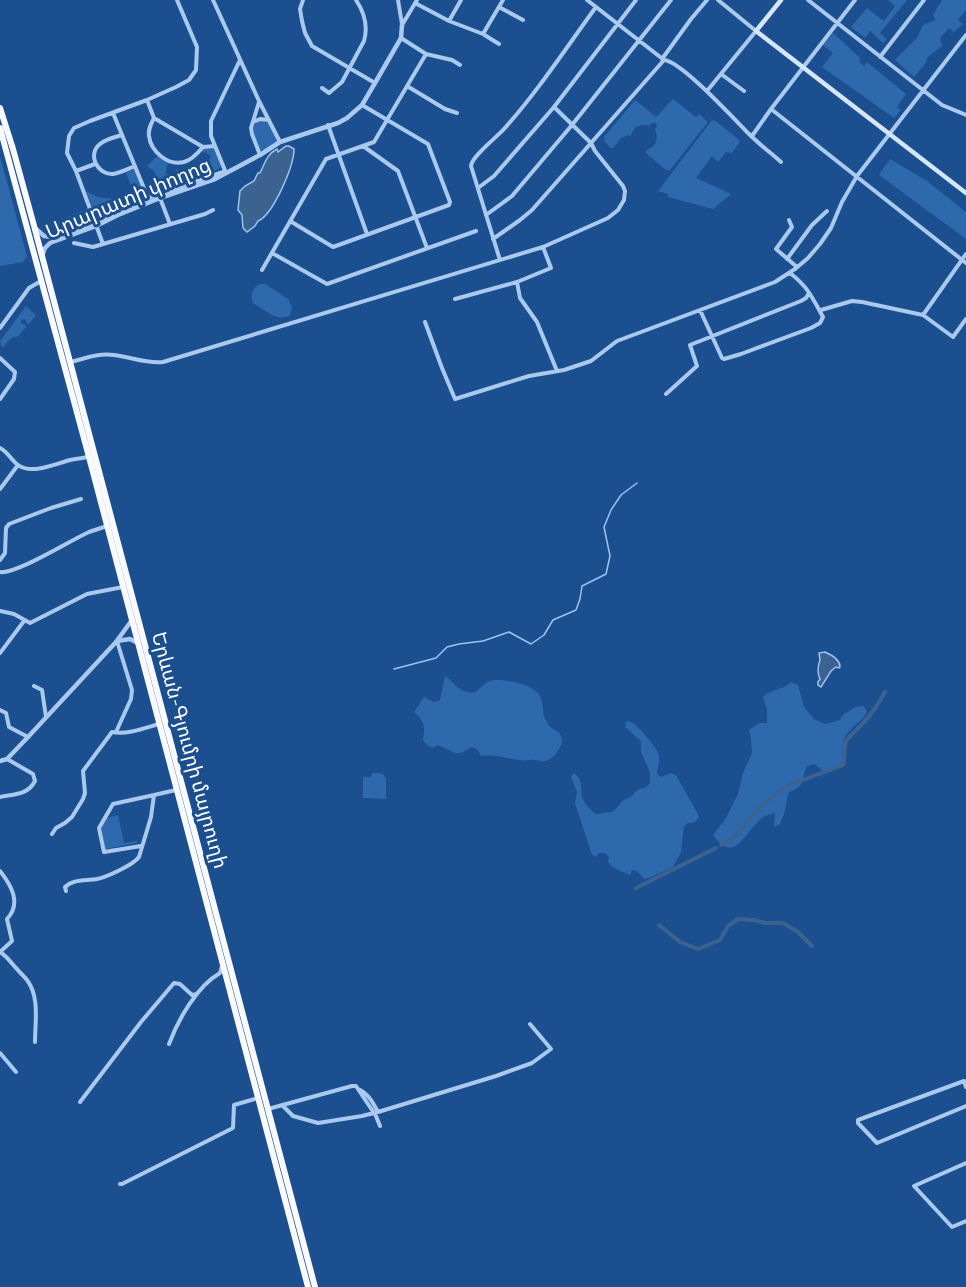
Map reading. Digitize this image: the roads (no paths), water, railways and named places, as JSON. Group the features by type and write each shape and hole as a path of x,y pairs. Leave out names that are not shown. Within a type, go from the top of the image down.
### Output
{"highway":[{"path":"0,108 32,227"},
{"path":"0,128 16,170"},
{"name":"Երևան-Գյումրի մայրուղի","path":"32,227 42,256 48,292 258,1098 280,1164 315,1287"},
{"name":"Երևան-Գյումրի մայրուղի","path":"32,227 41,281 48,292 70,362 89,457 159,724 268,1109 308,1287"}],"main road":[{"path":"781,0 756,31 966,193"}],"street":[{"path":"103,244 67,153 69,136 74,129 90,121 147,100 189,80 196,70 197,47 177,0"},
{"path":"213,0 280,142"},
{"path":"303,0 300,14 310,43 375,83"},
{"path":"322,88 329,93 342,82 366,35 364,15 356,0"},
{"path":"398,0 402,25"},
{"path":"449,21 461,0"},
{"path":"483,34 503,0"},
{"path":"587,0 663,59 675,63 781,162"},
{"path":"477,188 494,176 554,107 636,0"},
{"path":"486,216 512,196 572,125 671,0"},
{"path":"493,239 532,210 663,59 691,19 708,0"},
{"path":"707,91 756,31 718,0"},
{"path":"808,0 942,105 966,115"},
{"path":"752,136 855,0"},
{"path":"880,57 924,0"},
{"path":"402,25 416,1 449,21 483,34 499,44"},
{"path":"499,7 523,20"},
{"path":"500,260 471,162 514,118 596,7"},
{"name":"Արարատի փողոց","path":"42,256 50,243 159,196 227,172 280,142 347,118 362,105 401,38 402,25"},
{"path":"425,322 455,399 529,376 564,370 591,361 617,341 775,282 808,258 831,228 857,176 966,35"},
{"path":"401,38 426,54 452,60 460,65"},
{"path":"262,270 326,159 374,142 426,54"},
{"path":"227,172 211,136 211,121 240,59"},
{"path":"721,74 744,92"},
{"path":"406,86 445,109 457,113"},
{"path":"147,100 153,117 203,147 216,146"},
{"path":"259,101 251,125 260,155"},
{"path":"290,221 333,247 449,205 450,202 428,144 362,105"},
{"path":"70,362 95,354 163,362 543,247 608,218 618,210 624,200 623,186 591,143 554,107"},
{"path":"771,109 964,262"},
{"path":"113,112 148,198"},
{"path":"153,117 149,134 151,144 164,159 182,162 191,159 203,147"},
{"path":"253,122 260,119 269,121"},
{"path":"328,125 367,234"},
{"path":"122,135 101,143 95,152 95,164 103,172 114,174 135,166"},
{"path":"362,145 398,171 427,248"},
{"path":"76,171 95,164"},
{"path":"159,196 170,224"},
{"name":"Արարատի փողոց","path":"32,227 44,236 50,237 95,224 116,211 159,196"},
{"path":"74,243 93,247 213,210"},
{"path":"787,259 812,225 827,211"},
{"path":"789,220 792,227 776,249 797,267"},
{"path":"272,252 327,284 476,231"},
{"path":"455,300 517,282 551,268 543,247"},
{"path":"923,315 964,262 966,254"},
{"path":"700,310 724,359 811,328 820,323 823,317 810,292 790,273"},
{"path":"0,328 29,288 41,281"},
{"path":"517,282 520,298 537,322 557,371"},
{"path":"666,394 697,366 690,345 801,301 810,292"},
{"path":"821,310 852,302 862,302 923,315 953,337 966,320"},
{"path":"0,358 15,372 14,379 0,399"},
{"path":"0,448 18,465 27,468 48,467 68,460 89,457"},
{"path":"0,489 18,465"},
{"path":"0,560 5,553 6,528 9,524 81,499"},
{"path":"0,572 4,573 18,568 89,532 107,526"},
{"path":"0,611 14,614 30,623 87,594 123,587"},
{"path":"0,761 7,759 117,641 132,620"},
{"path":"0,653 24,621"},
{"path":"117,641 130,639 138,643"},
{"path":"116,733 131,699 132,690 117,641"},
{"path":"34,686 42,690 46,717"},
{"path":"0,710 6,713 9,727 27,737"},
{"path":"52,834 79,808 85,793 83,771 112,732 159,724"},
{"path":"0,797 24,792 35,781 33,774 7,759"},
{"path":"141,846 104,852 99,828 113,804 179,790"},
{"path":"66,891 64,887 72,882 99,878 135,862 151,817 154,795"},
{"path":"0,870 12,888 15,901 13,913 7,919 12,941 0,952 8,957 32,988 36,1011 35,1042"},
{"path":"169,1044 175,1028 197,994 220,973 222,962"},
{"path":"80,1102 174,983 180,984 192,995 197,994"},
{"path":"268,1109 356,1086 367,1095 378,1112 496,1076 532,1064 551,1049 530,1024"},
{"path":"0,1053 16,1072"},
{"path":"966,1087 964,1081 858,1120 858,1123 878,1143 966,1106"},
{"path":"358,1089 380,1126"},
{"path":"120,1184 233,1128 234,1105 258,1098"},
{"path":"282,1105 293,1116 318,1123 374,1113"},
{"path":"966,1163 914,1186 952,1227 966,1221"}],"waterway":[{"path":"394,669 436,658 447,647 483,641 509,632 531,644 544,635 553,620 576,610 582,586 606,574 610,556 604,527 621,495 637,483"},
{"path":"721,845 730,841 760,807 787,786 843,765 846,741 869,716 885,692"},
{"path":"636,888 716,848"},
{"path":"659,925 680,942 698,949 720,940 728,926 738,919 783,923 798,932 812,946"}]}
